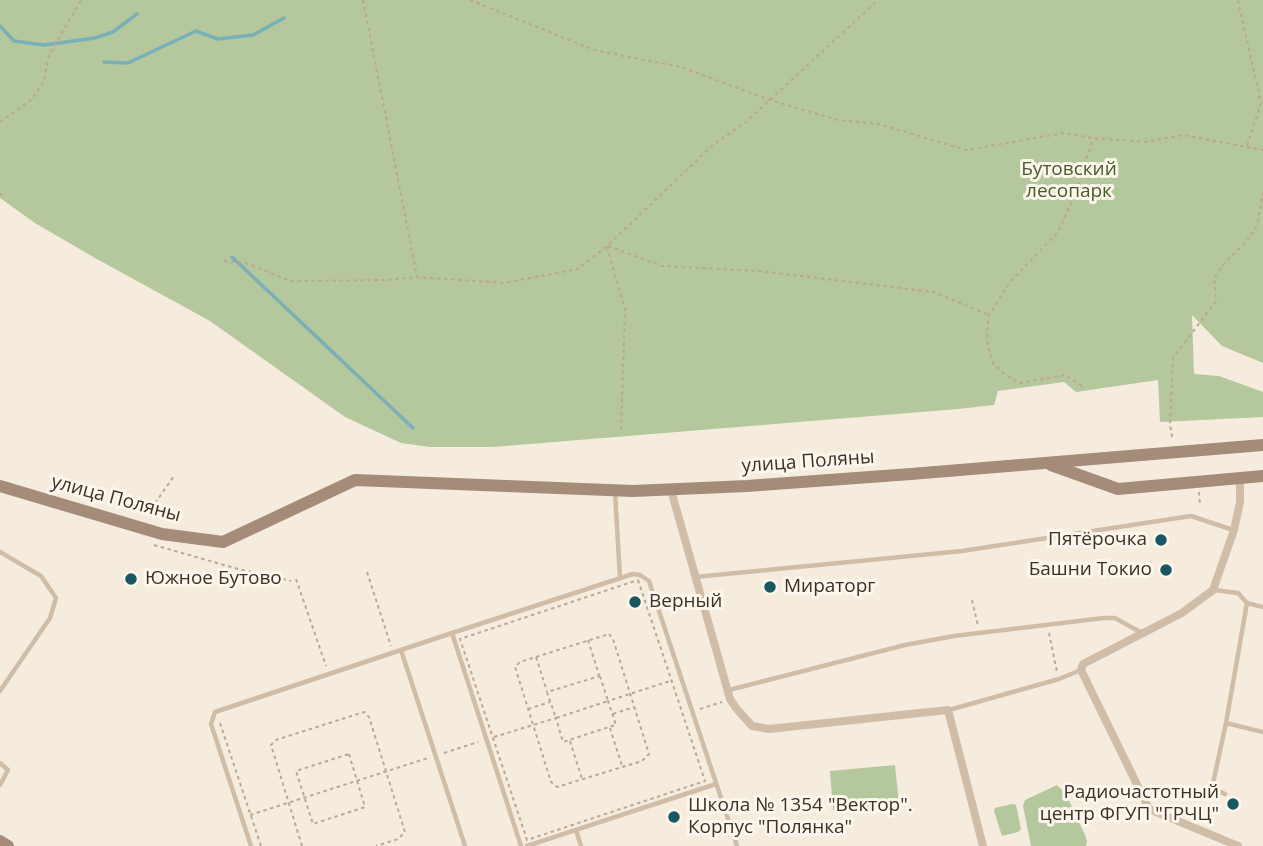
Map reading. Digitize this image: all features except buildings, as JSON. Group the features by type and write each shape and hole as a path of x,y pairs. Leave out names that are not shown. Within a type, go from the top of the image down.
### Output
{"main road":[{"name":"улица Поляны","path":"0,486 162,534 223,542 355,480 615,491 671,490 1047,464 1263,445"},
{"path":"1047,464 1118,489 1263,476"}],"street":[{"path":"1238,846 1149,809 1081,670 1083,664 1182,612 1213,590 1234,530 1240,502 1240,478"},
{"path":"671,490 694,577 728,690 736,708 752,726 769,729 948,710 983,846"}],"lane":[{"path":"615,491 620,578"},
{"path":"694,577 962,551 1191,516 1234,530"},
{"path":"0,552 41,576 56,598 50,618 0,691"},
{"path":"251,846 211,724 212,717 221,709 633,574 649,581 737,846"},
{"path":"1213,590 1238,593 1247,604 1263,607"},
{"path":"1225,794 1212,788 1247,604"},
{"path":"728,690 905,645 979,633 1115,618 1143,633"},
{"path":"452,634 521,846"},
{"path":"401,650 465,846"},
{"path":"948,710 1059,679 1081,670"},
{"path":"1226,723 1263,732"},
{"path":"0,764 8,770 0,785"},
{"path":"527,846 716,784"},
{"path":"576,830 581,846"}],"path":[{"path":"0,122 32,99 44,81 49,55 81,0"},
{"path":"363,0 417,277"},
{"path":"470,0 594,50 681,67 770,100 838,120 879,124 966,150 1064,133 1146,142 1183,135 1263,150"},
{"path":"224,261 246,263 290,281 417,277 504,283 578,268 607,246 713,145 746,122 878,0"},
{"path":"1238,0 1263,109"},
{"path":"1246,147 1261,103"},
{"path":"1082,386 1065,375 1020,383 1003,374 993,363 988,347 989,315 1010,282 1058,232 1076,192 1093,138"},
{"path":"1172,437 1173,358 1216,301 1214,278 1227,260 1247,241 1257,225 1263,192"},
{"path":"0,193 4,198"},
{"path":"607,246 662,266 759,271 934,292 989,315"},
{"path":"607,246 625,309 621,429"},
{"path":"151,509 174,476"},
{"path":"154,545 238,569 291,580"},
{"path":"367,572 393,653"},
{"path":"296,579 329,674"},
{"path":"638,580 705,781 527,840 460,639 638,580"},
{"path":"972,600 979,633"},
{"path":"1047,625 1059,679"},
{"path":"606,635 612,636 649,754 642,761 561,787 553,785 515,667 520,662 536,657 606,635"},
{"path":"536,657 563,742 570,740 615,725 589,640"},
{"path":"548,692 600,676"},
{"path":"255,814 667,682"},
{"path":"528,709 551,702"},
{"path":"693,712 715,704"},
{"path":"612,714 635,707"},
{"path":"302,846 271,749 272,742 361,713 369,717 405,832 398,839 376,846"},
{"path":"218,718 261,846"},
{"path":"610,727 622,767"},
{"path":"570,740 583,780"},
{"path":"349,754 365,807 313,824 305,798 296,771 349,754"}],"green space":[{"name":"Бутовский лесопарк","path":"0,0 1263,0 1263,363 1222,346 1192,315 1194,374 1219,376 1263,392 1263,417 1160,422 1158,380 1076,392 1064,382 998,391 994,405 958,409 493,447 430,447 401,443 345,417 210,321 35,223 0,198"},
{"path":"895,765 899,804 833,810 830,771"},
{"path":"1057,785 1066,794 1085,835 1086,846 1031,846 1023,806 1025,800"},
{"path":"1016,805 1021,829 1002,836 994,811 995,808"}],"waterway":[{"path":"0,26 14,41 44,45 95,38 113,32 137,14"},
{"path":"104,62 128,63 196,31 218,39 253,35 284,18"},
{"path":"232,257 413,428"}],"place":[{"name":"Пятёрочка","path":"1161,540"},
{"name":"Башни Токио","path":"1166,570"},
{"name":"Южное Бутово","path":"131,579"},
{"name":"Мираторг","path":"770,587"},
{"name":"Верный","path":"635,602"},
{"name":"Радиочастотный центр ФГУП \"ГРЧЦ\"","path":"1233,804"},
{"name":"Школа № 1354 \"Вектор\". Корпус \"Полянка\"","path":"674,817"}]}
